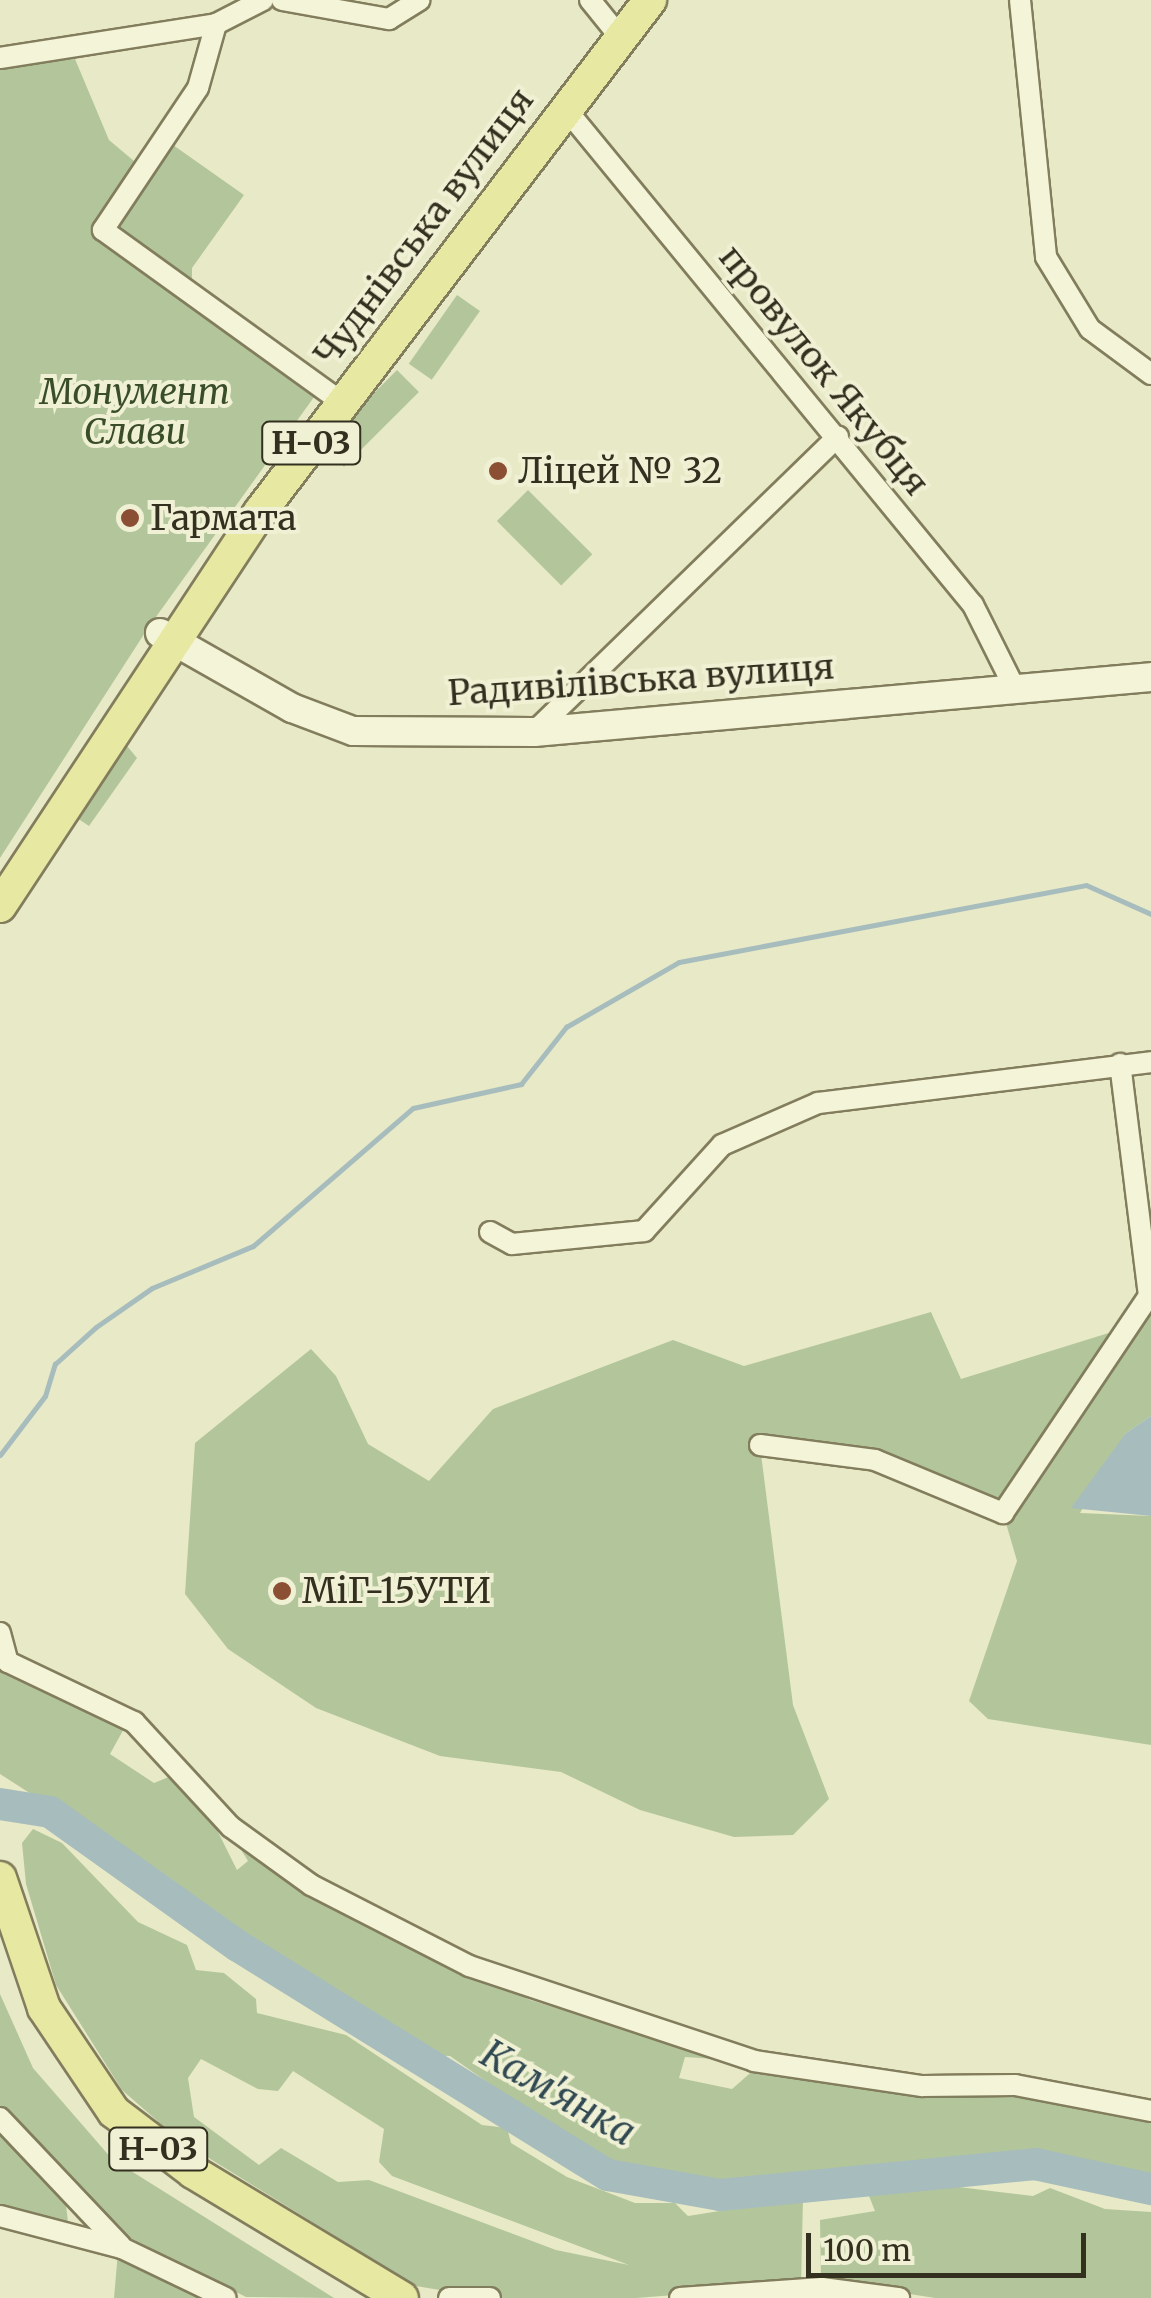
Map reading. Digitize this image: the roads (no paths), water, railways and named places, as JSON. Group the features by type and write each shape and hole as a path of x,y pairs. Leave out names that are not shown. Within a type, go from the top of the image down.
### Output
{"main road":[{"name":"Чуднівська вулиця","path":"0,883 330,394 634,0"},
{"name":"Чуднівська вулиця","path":"0,906 166,636 650,0"},
{"name":"Н-03","path":"0,1878 5,1918 48,2047 98,2117 156,2166 376,2298"},
{"name":"Н-03","path":"5,1918 44,2008 114,2112 193,2172 402,2298"}],"street":[{"path":"0,58 216,24 263,0"},
{"path":"282,0 389,19 420,0"},
{"path":"590,0 612,28"},
{"path":"1020,0 1046,257 1090,329 1151,374"},
{"path":"216,24 198,88 103,230 330,394"},
{"name":"провулок Якубця","path":"565,108 973,605 1013,685"},
{"path":"534,732 838,436"},
{"name":"Радивілівська вулиця","path":"166,636 292,708 353,731 534,732 1013,685 1151,676"},
{"path":"490,1232 512,1244 644,1231 722,1145 818,1103 1151,1062"},
{"path":"760,1445 875,1460 1003,1513 1145,1310 1149,1296 1120,1064"},
{"path":"0,1633 8,1662 134,1722 231,1827 310,1886 469,1966 754,2061 922,2086 1015,2085 1151,2111"},
{"path":"0,2118 122,2248"},
{"path":"0,2216 122,2248 226,2298"},
{"path":"680,2298 822,2288 899,2298"},
{"path":"449,2298 490,2298"}],"waterway":[{"path":"0,1455 45,1396 55,1364 96,1327 152,1288 253,1246 413,1108 521,1084 566,1027 679,962 1086,885 1151,914"},
{"name":"Кам'янка","path":"0,1804 50,1812 238,1946 608,2175 720,2195 1035,2164 1151,2189"}],"place":[{"name":"Ліцей № 32","path":"498,471"},
{"name":"Гармата","path":"130,518"},
{"name":"МіГ-15УТИ","path":"282,1591"}],"park label":[{"name":"Монумент Слави","path":"135,412"}]}
